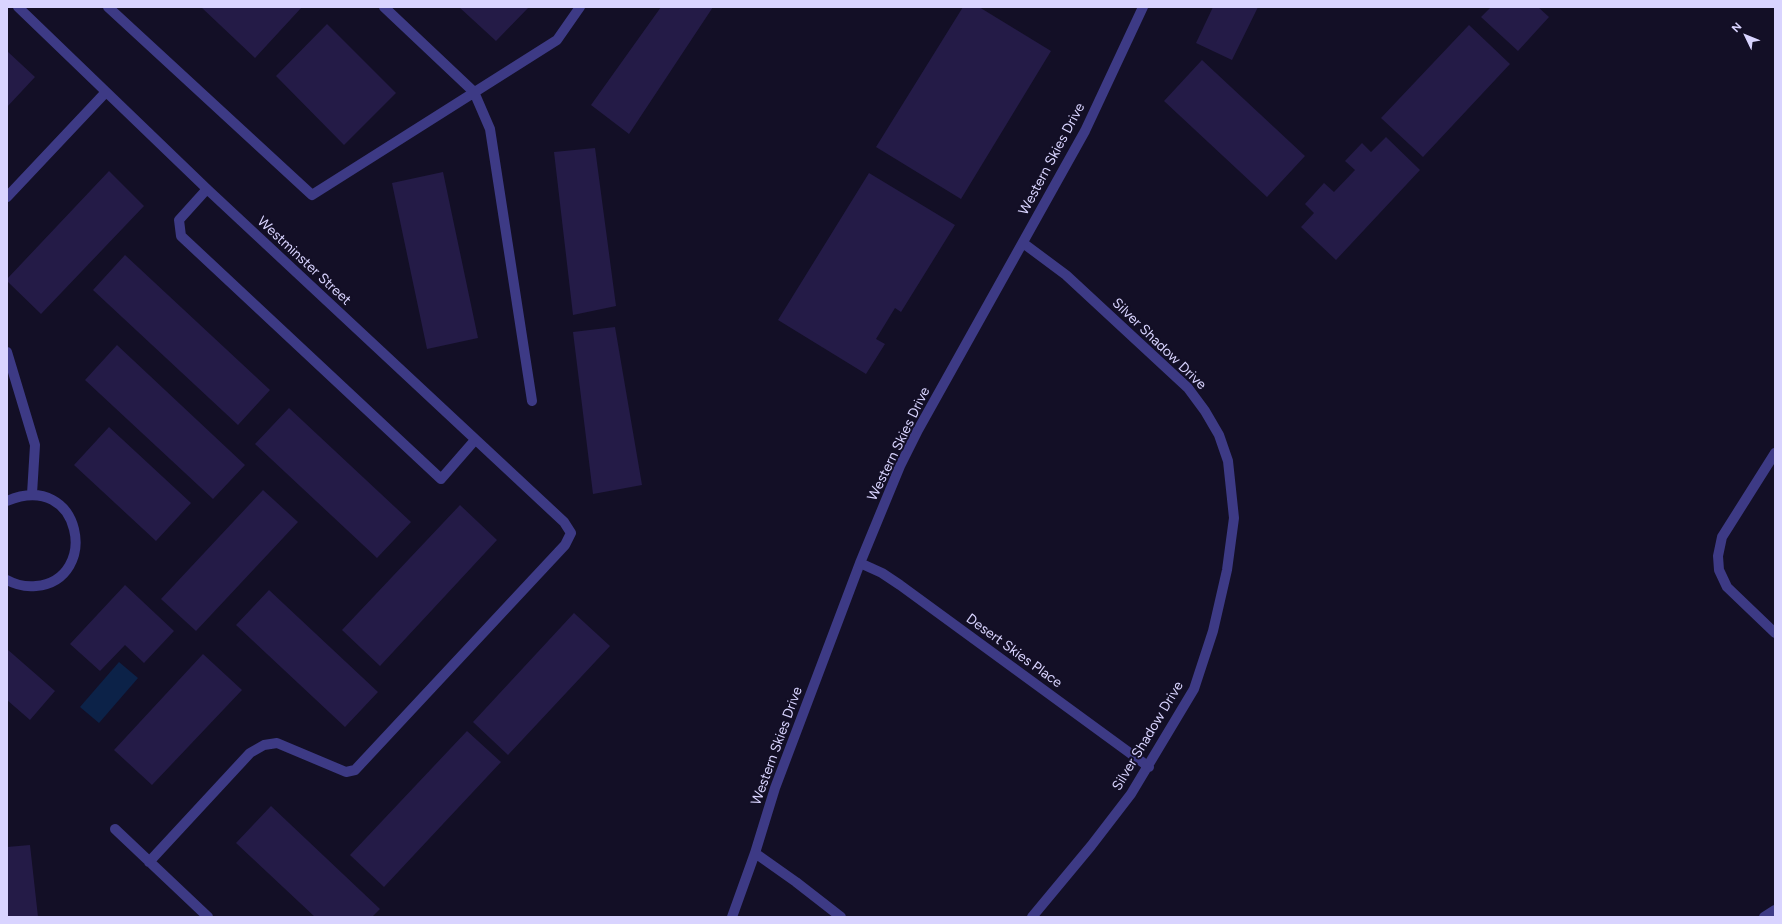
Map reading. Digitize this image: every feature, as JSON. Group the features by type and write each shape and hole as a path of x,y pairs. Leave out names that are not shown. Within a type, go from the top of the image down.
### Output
{"street":[{"name":"Westminster Street","path":"18,7 207,189 564,522 571,533 565,545 355,770 346,772 277,743 264,744 250,753 150,862"},
{"path":"108,7 312,195 557,40 580,7"},
{"path":"384,7 474,92 490,129 532,401"},
{"name":"Western Skies Drive","path":"732,917 755,853 775,788 860,563 900,466 918,430 1085,131 1143,7"},
{"path":"7,197 106,92"},
{"path":"207,189 179,220 181,236 441,479 475,440"},
{"name":"Silver Shadow Drive","path":"1022,243 1066,275 1188,388 1205,411 1219,435 1228,462 1234,518 1227,570 1213,631 1194,689 1131,794 1091,846 1032,917"},
{"path":"7,352 35,445 32,494"},
{"path":"1775,453 1722,537 1718,556 1719,570 1727,587 1775,633"},
{"path":"7,501 19,496 32,494 45,496 57,502 67,512 74,525 77,540 74,555 67,569 56,579 42,585 26,586 7,580"},
{"name":"Desert Skies Place","path":"860,563 882,573 900,585 1148,767"},
{"path":"115,829 208,917"},
{"path":"755,853 796,882 841,917"},
{"path":"1764,917 1775,910"}],"water":[{"path":"119,662 138,678 99,723 80,707"}],"building":[{"path":"201,7 302,7 255,58"},
{"path":"459,7 529,7 496,41"},
{"path":"661,7 713,7 629,134 591,105"},
{"path":"963,7 979,7 1051,51 961,199 876,147"},
{"path":"1213,7 1258,7 1232,60 1196,43"},
{"path":"1491,7 1538,7 1549,17 1518,51 1481,17"},
{"path":"327,24 396,93 344,145 276,76"},
{"path":"1469,25 1510,64 1423,157 1381,118"},
{"path":"7,51 35,77 7,107"},
{"path":"1202,60 1305,156 1267,197 1164,101"},
{"path":"1386,137 1420,170 1336,260 1301,227 1314,213 1305,204 1324,183 1334,192 1355,170 1345,161 1362,143 1371,152"},
{"path":"595,148 616,306 573,315 554,152"},
{"path":"109,171 144,206 41,314 7,281 7,279"},
{"path":"443,172 478,338 427,349 392,183"},
{"path":"869,173 955,225 901,312 895,308 876,339 885,344 866,374 778,320"},
{"path":"125,255 270,390 238,425 93,290"},
{"path":"615,327 642,485 593,494 573,332"},
{"path":"117,345 245,465 213,499 85,380"},
{"path":"289,408 411,522 377,558 255,444"},
{"path":"109,427 191,503 156,541 74,465"},
{"path":"263,490 298,522 196,631 161,599"},
{"path":"460,505 497,540 380,666 342,630"},
{"path":"125,585 174,631 144,663 125,645 100,671 70,644"},
{"path":"269,590 378,692 345,727 236,625"},
{"path":"574,613 610,646 508,755 473,722"},
{"path":"7,649 55,691 30,720 7,700"},
{"path":"203,654 242,690 152,785 114,750"},
{"path":"467,731 501,762 384,887 350,855"},
{"path":"271,806 380,909 372,917 315,917 236,843"},
{"path":"30,845 38,917 7,917 7,847"}]}
